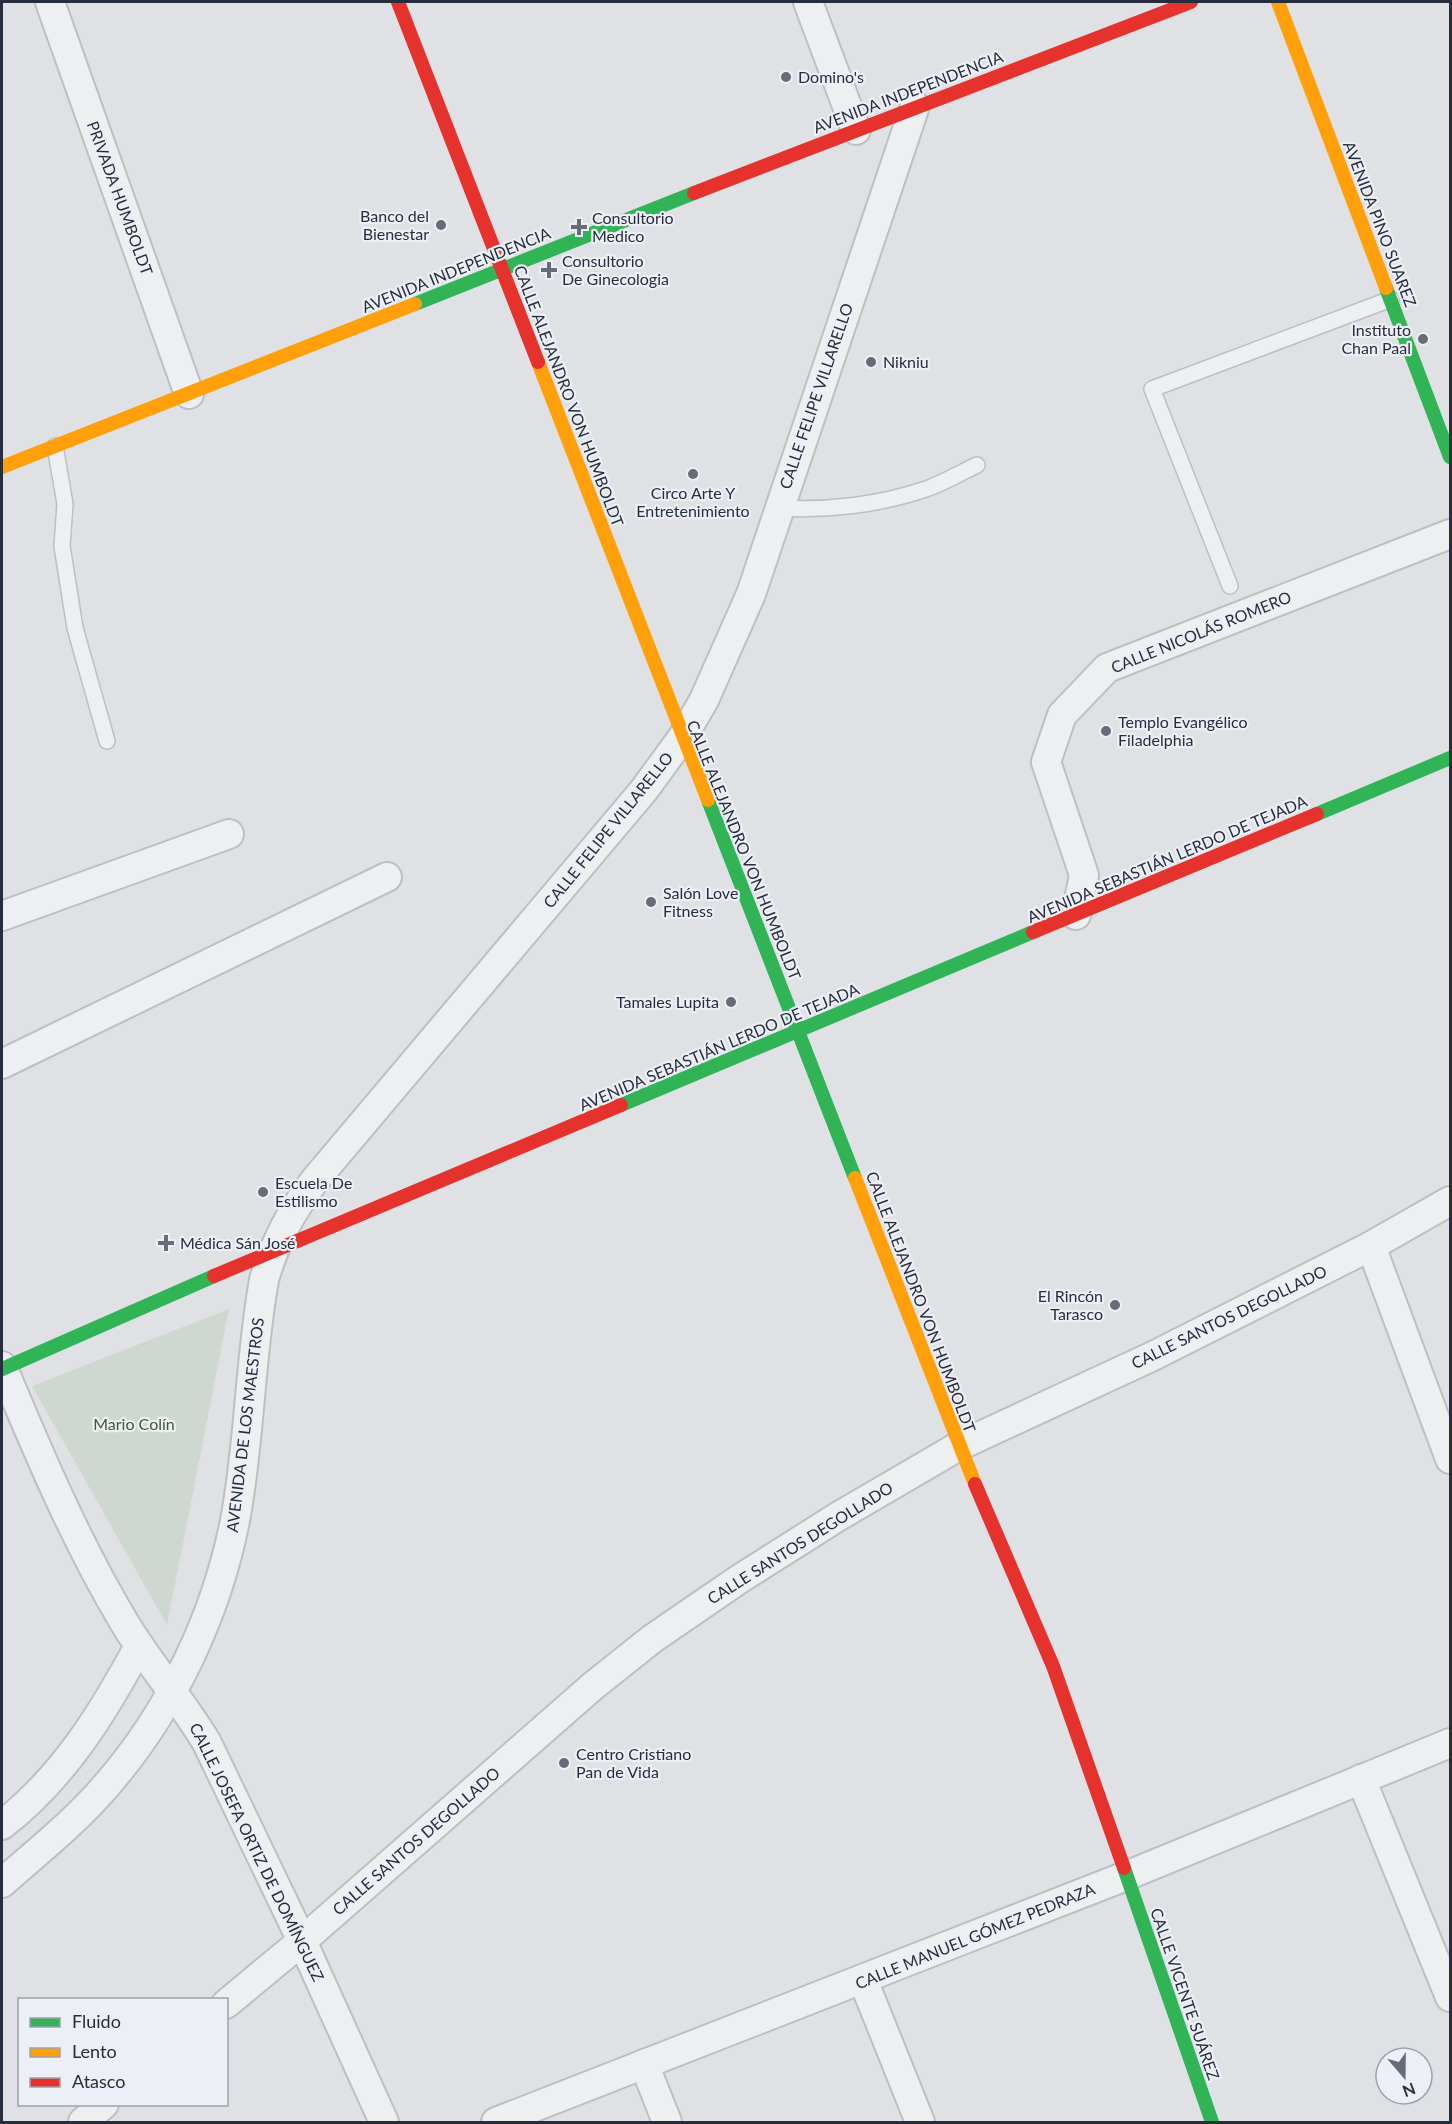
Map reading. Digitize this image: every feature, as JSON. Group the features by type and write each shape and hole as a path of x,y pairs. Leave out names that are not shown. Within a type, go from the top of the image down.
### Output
{"main road":[{"name":"CALLE ALEJANDRO VON HUMBOLDT","path":"398,2 503,269 682,738 959,1446 1053,1666 1126,1876"},
{"name":"AVENIDA INDEPENDENCIA","path":"2,464 56,446 189,394 915,106 1191,2"},
{"name":"AVENIDA PINO SUAREZ","path":"1278,2 1450,457"},
{"name":"AVENIDA SEBASTIÁN LERDO DE TEJADA","path":"2,1368 272,1251 1450,758"},
{"name":"CALLE VICENTE SUÁREZ","path":"1126,1876 1212,2122"}],"street":[{"name":"PRIVADA HUMBOLDT","path":"50,2 189,394"},
{"path":"808,2 856,130"},
{"name":"CALLE FELIPE VILLARELLO","path":"272,1251 292,1210 315,1180 644,790 682,738 704,700 751,594 778,508 915,106"},
{"name":"CALLE NICOLÁS ROMERO","path":"1077,915 1084,875 1046,762 1062,715 1107,668 1450,534"},
{"path":"2,916 229,834"},
{"path":"2,1064 387,877"},
{"name":"CALLE SANTOS DEGOLLADO","path":"228,2002 302,1941 593,1686 652,1640 738,1580 839,1516 959,1446 1153,1356 1371,1246 1450,1201"},
{"path":"1371,1246 1450,1459"},
{"name":"AVENIDA DE LOS MAESTROS","path":"2,1883 61,1833 105,1787 139,1743 172,1690 205,1621 226,1561 244,1461 260,1306 272,1251"},
{"name":"CALLE JOSEFA ORTIZ DE DOMÍNGUEZ","path":"2,1368 104,1588 139,1646 207,1743 302,1941 384,2122"},
{"path":"3,1817 75,1751 103,1711 139,1646"},
{"name":"CALLE MANUEL GÓMEZ PEDRAZA","path":"496,2122 1126,1876 1450,1743"},
{"path":"1361,1779 1450,1997"},
{"path":"863,1980 920,2122"},
{"path":"644,2064 668,2122"},
{"path":"82,2122 102,2106"}],"lane":[{"path":"1230,586 1152,390 1390,299"},
{"path":"56,446 65,504 62,546 75,628 107,741"},
{"path":"778,508 814,510 879,500 926,489 976,465"}],"green space":[{"name":"Mario Colín","path":"229,1309 167,1625 32,1386"}],"traffic: fast":[{"path":"415,304 694,193"},
{"path":"1386,288 1450,457"},
{"path":"1317,814 1450,758"},
{"path":"708,800 855,1178"},
{"path":"621,1105 1033,932"},
{"path":"2,1369 214,1276"},
{"path":"1124,1868 1212,2122"}],"traffic: slow":[{"path":"1278,2 1386,288"},
{"path":"2,467 415,304"},
{"path":"538,362 708,800"},
{"path":"855,1178 975,1484"}],"traffic: jam":[{"path":"398,2 538,362"},
{"path":"694,193 1191,2"},
{"path":"1033,932 1317,814"},
{"path":"214,1276 621,1105"},
{"path":"975,1484 1053,1666 1124,1868"}],"place":[{"name":"Domino's","path":"786,77"},
{"name":"Banco del Bienestar","path":"441,225"},
{"name":"Consultorio Medico","path":"579,227"},
{"name":"Consultorio De Ginecologia","path":"549,270"},
{"name":"Instituto Chan Paal","path":"1423,339"},
{"name":"Nikniu","path":"871,362"},
{"name":"Circo Arte Y Entretenimiento","path":"693,474"},
{"name":"Templo Evangélico Filadelphia","path":"1106,731"},
{"name":"Salón Love Fitness","path":"651,902"},
{"name":"Tamales Lupita","path":"731,1002"},
{"name":"Escuela De Estilismo","path":"263,1192"},
{"name":"Médica Sán José","path":"166,1243"},
{"name":"El Rincón Tarasco","path":"1115,1305"},
{"name":"Centro Cristiano Pan de Vida","path":"564,1763"}]}
